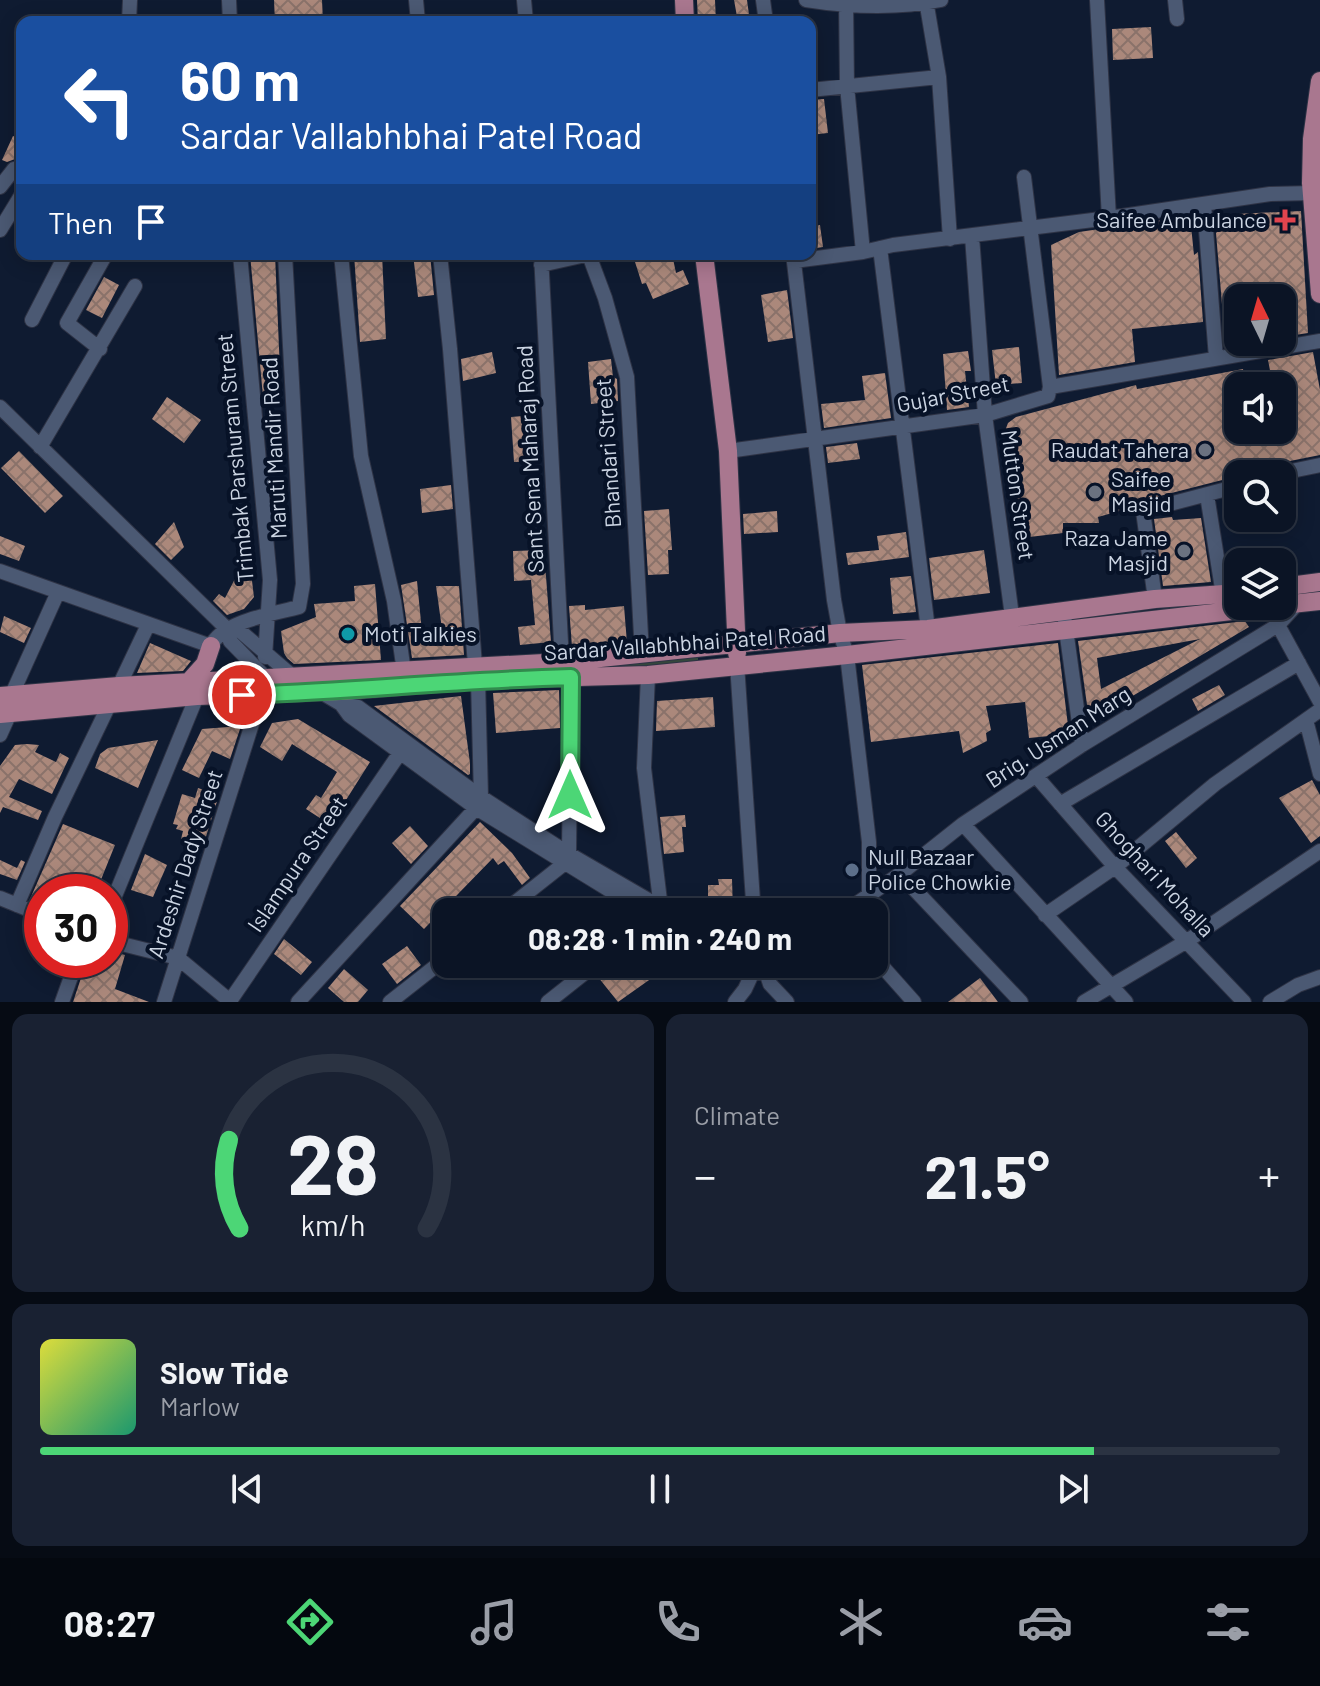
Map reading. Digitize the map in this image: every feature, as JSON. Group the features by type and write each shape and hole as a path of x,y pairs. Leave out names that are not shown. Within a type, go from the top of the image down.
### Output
{"main road":[{"path":"1320,81 1312,139 1312,193 1320,294"},
{"path":"705,260 728,451 737,664"},
{"path":"1296,585 1320,582"},
{"name":"Sardar Vallabhbhai Patel Road","path":"566,669 642,654 736,643 840,633 928,629 1155,599 1224,594"},
{"path":"1296,603 1320,601"},
{"name":"Sardar Vallabhbhai Patel Road","path":"264,686 292,677 404,672 566,669 648,675 1224,612"},
{"path":"192,690 211,646"},
{"name":"Sardar Vallabhbhai Patel Road","path":"6,704 110,703 192,690 264,686 318,691 476,673"},
{"name":"Sardar Vallabhbhai Patel Road","path":"6,704 119,686 192,690"}],"street":[{"path":"806,0 846,3 931,1 950,239"},
{"path":"1097,0 1109,218"},
{"path":"1175,0 1177,19"},
{"path":"846,3 847,86 863,252"},
{"path":"816,89 939,77"},
{"path":"0,187 14,169"},
{"path":"1024,177 1050,387"},
{"path":"816,256 1270,194 1312,193"},
{"path":"0,230 16,204"},
{"path":"1204,204 1216,358"},
{"name":"Mutton Street","path":"972,236 985,415 1012,616"},
{"path":"880,248 928,629"},
{"path":"32,320 63,260"},
{"path":"100,349 67,323 103,260"},
{"name":"Trimbak Parshuram Street","path":"241,260 270,580 265,654"},
{"name":"Maruti Mandir Road","path":"268,616 299,607 303,584 285,260"},
{"path":"342,260 361,456 394,601 404,672"},
{"path":"298,1002 478,803 476,673 441,260"},
{"name":"Sant Sena Maharaj Road","path":"541,260 566,669 567,858"},
{"name":"Bhandari Street","path":"592,260 627,377 642,654"},
{"path":"794,260 840,633 847,655 869,842 869,895"},
{"path":"40,447 135,286"},
{"name":"Gujar Street","path":"728,451 985,415 1048,396 1050,387 1320,341"},
{"path":"0,407 226,628 230,641 264,686"},
{"path":"1296,470 1320,465"},
{"path":"1155,599 1143,511 1224,490"},
{"path":"1207,495 1224,568"},
{"path":"0,571 211,646 215,637 226,628 268,616"},
{"path":"0,735 6,704 58,592"},
{"path":"1063,610 1082,745"},
{"name":"Brig. Usman Marg","path":"865,898 963,824 1082,745 1278,625 1281,620"},
{"path":"119,686 148,625"},
{"path":"1278,625 1320,702"},
{"path":"226,628 240,631 292,677 341,704 349,715 403,748 478,803 639,898"},
{"name":"Ardeshir Dady Street","path":"164,1002 264,686 265,654"},
{"path":"1060,804 1299,663"},
{"path":"737,664 753,898"},
{"path":"648,675 644,768 661,898"},
{"path":"123,874 192,690"},
{"path":"17,905 110,703"},
{"path":"1045,915 1115,867 1215,784 1320,710"},
{"path":"1306,720 1320,774"},
{"name":"Islampura Street","path":"231,1002 403,748"},
{"name":"Ghoghari Mohalla","path":"1036,776 1115,867 1244,1002"},
{"path":"963,824 1126,1002"},
{"path":"1084,1002 1187,941 1320,851"},
{"path":"520,898 567,858"},
{"path":"567,858 625,898"},
{"path":"900,874 1021,1002"},
{"path":"0,898 24,908"},
{"path":"128,946 178,958 231,1002"},
{"path":"390,1002 432,969"},
{"path":"888,973 914,1002"},
{"path":"1270,1002 1298,985 1320,977"},
{"path":"62,1002 71,978"},
{"path":"548,1002 578,978"},
{"path":"735,1002 754,978"},
{"path":"767,978 787,1002"}],"green space":[{"path":"698,655 698,666 636,670 614,666 636,660"}],"building":[{"path":"274,0 322,0 323,16 275,16"},
{"path":"697,0 715,0 716,16 698,16"},
{"path":"734,0 747,0 749,16 737,16"},
{"path":"1151,27 1153,58 1113,60 1112,29"},
{"path":"824,99 828,133 816,134 816,100"},
{"path":"13,136 16,137 16,160 2,160"},
{"path":"1301,211 1308,333 1296,335 1296,284 1224,284 1224,328 1216,233 1235,214"},
{"path":"1190,216 1194,255 1198,252 1203,322 1132,329 1135,362 1059,375 1051,245 1079,232"},
{"path":"820,225 823,247 816,248 816,226"},
{"path":"251,260 275,260 281,395 263,397"},
{"path":"354,260 382,260 386,339 360,342"},
{"path":"414,260 431,260 434,295 418,297"},
{"path":"673,260 676,273 683,270 689,284 653,299 646,283 642,284 635,262"},
{"path":"104,277 119,285 102,318 86,310"},
{"path":"787,290 793,338 768,342 761,295"},
{"path":"1019,347 1022,383 996,385 992,350"},
{"path":"968,351 971,371 965,371 969,407 947,410 943,354"},
{"path":"492,352 496,373 463,381 461,359"},
{"path":"1313,352 1320,390 1320,455 1295,460 1224,460 1224,480 1140,501 1134,507 1098,517 1099,523 1063,523 1063,533 1021,538 1005,431 1008,423 1016,417 1136,385 1137,389 1224,373 1224,444 1296,444 1296,372 1270,372 1268,360"},
{"path":"611,359 613,377 617,379 618,401 591,404 588,362"},
{"path":"885,373 891,418 824,428 821,404 865,400 862,376"},
{"path":"167,397 201,420 184,443 152,419"},
{"path":"535,415 538,461 514,462 511,417"},
{"path":"857,443 860,459 828,463 826,447"},
{"path":"19,451 63,496 45,513 1,468"},
{"path":"451,485 453,509 422,513 420,489"},
{"path":"669,509 672,550 668,550 669,574 648,575 644,511"},
{"path":"777,511 778,532 744,534 743,514"},
{"name":"Raza Jame Masjid","path":"1172,517 1173,520 1201,518 1211,582 1163,586 1154,519"},
{"path":"174,522 184,547 171,560 155,544"},
{"path":"906,532 909,557 848,565 846,553 879,550 877,536"},
{"path":"0,536 25,546 19,561 0,554"},
{"path":"544,550 551,642 520,645 518,627 535,625 531,580 514,581 513,551"},
{"path":"984,550 990,593 934,600 929,558"},
{"path":"240,569 251,573 254,597 244,609 227,615 213,601 219,594 225,598"},
{"path":"911,576 916,612 893,614 890,578"},
{"path":"417,581 422,632 442,629 436,586 459,586 464,655 412,658 401,585"},
{"name":"Moti Talkies","path":"375,584 381,660 294,664 287,658 281,631 316,617 314,604 355,601 354,586"},
{"path":"585,605 585,610 624,606 627,643 572,647 569,606"},
{"path":"4,616 31,628 24,643 0,632"},
{"path":"1245,621 1249,627 1092,720 1089,719 1078,641","holes":["1200,639 1101,689 1097,658"]},
{"path":"150,643 191,661 183,671 137,673"},
{"path":"1058,643 1069,734 1029,738 1025,702 986,706 991,730 986,733 987,741 963,753 959,731 871,742 862,665"},
{"path":"1219,685 1225,695 1198,711 1192,699"},
{"path":"559,690 560,728 496,733 493,693"},
{"path":"461,696 470,763 468,775 374,706"},
{"path":"713,697 715,727 656,731 657,701"},
{"path":"298,719 370,762 346,800 343,799 326,822 306,809 316,795 321,798 337,772 292,744 282,761 260,747 272,723"},
{"path":"241,726 230,759 212,751 199,778 182,770 202,729"},
{"path":"158,740 138,788 95,768 100,754 108,748"},
{"path":"15,745 39,745 35,752 56,762 60,753 69,758 52,794 19,779 9,797 42,811 38,820 3,807 0,813 0,766"},
{"path":"1312,780 1320,795 1320,836 1311,843 1279,798"},
{"path":"198,788 219,795 203,846 181,839 183,831 173,824 182,794 195,798"},
{"path":"685,815 686,827 682,827 684,852 664,854 660,817"},
{"path":"480,822 512,853 530,878 522,885 504,861 498,865 493,858 454,898 432,898 432,921 424,929 400,906"},
{"path":"63,824 115,845 103,874 41,874"},
{"path":"410,826 428,846 411,864 392,843"},
{"path":"1176,832 1197,858 1186,868 1165,841"},
{"path":"145,854 167,865 153,897 131,890"},
{"path":"0,860 17,868 21,860 25,862 17,880 0,874"},
{"path":"718,879 732,879 733,898 708,898 708,885 719,885"},
{"path":"284,939 312,962 301,975 274,954"},
{"path":"407,946 421,965 397,984 382,964"},
{"path":"344,969 368,990 358,1002 344,1002 328,988"},
{"path":"81,978 118,978 115,989 149,1002 73,1002"},
{"path":"599,978 652,978 618,1002"},
{"path":"980,978 998,1002 948,1002"}],"place":[{"name":"Saifee Ambulance","path":"1285,220"},
{"name":"Raudat Tahera","path":"1205,450"},
{"name":"Saifee Masjid","path":"1095,492"},
{"name":"Raza Jame Masjid","path":"1184,551"},
{"name":"Moti Talkies","path":"348,634"},
{"name":"Null Bazaar Police Chowkie","path":"852,870"}],"route":[{"path":"242,695 571,677 570,795"}]}
